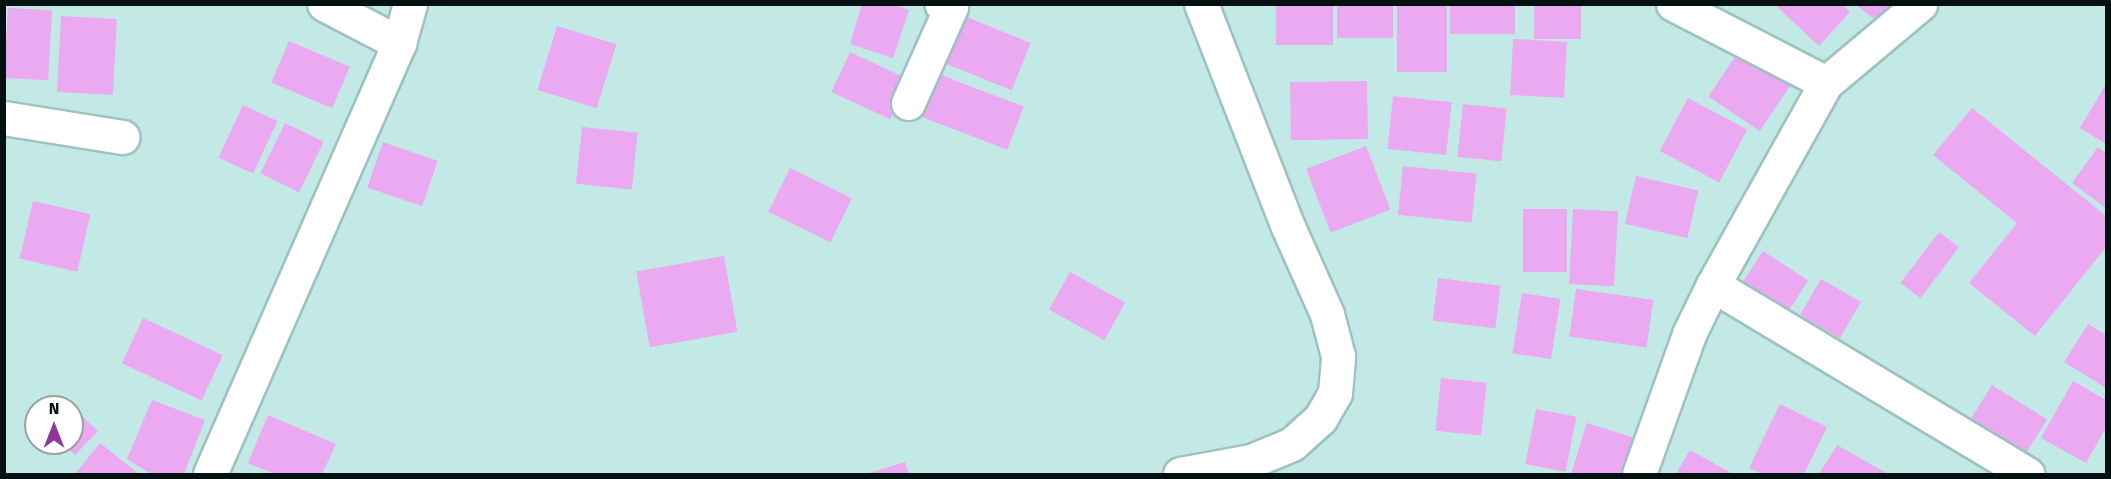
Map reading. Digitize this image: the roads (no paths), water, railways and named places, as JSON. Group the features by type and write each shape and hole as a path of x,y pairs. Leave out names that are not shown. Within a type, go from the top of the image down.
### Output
{"street":[{"path":"324,4 399,43"},
{"path":"210,474 399,43 410,4"},
{"path":"908,103 951,7 941,4"},
{"path":"1180,474 1251,461 1292,444 1320,419 1335,393 1338,356 1327,314 1287,227 1202,4"},
{"path":"1639,474 1689,334 1713,285 1826,83 1920,4"},
{"path":"1682,6 1826,83"},
{"path":"4,118 122,137"},
{"path":"1713,285 2028,474"}]}
